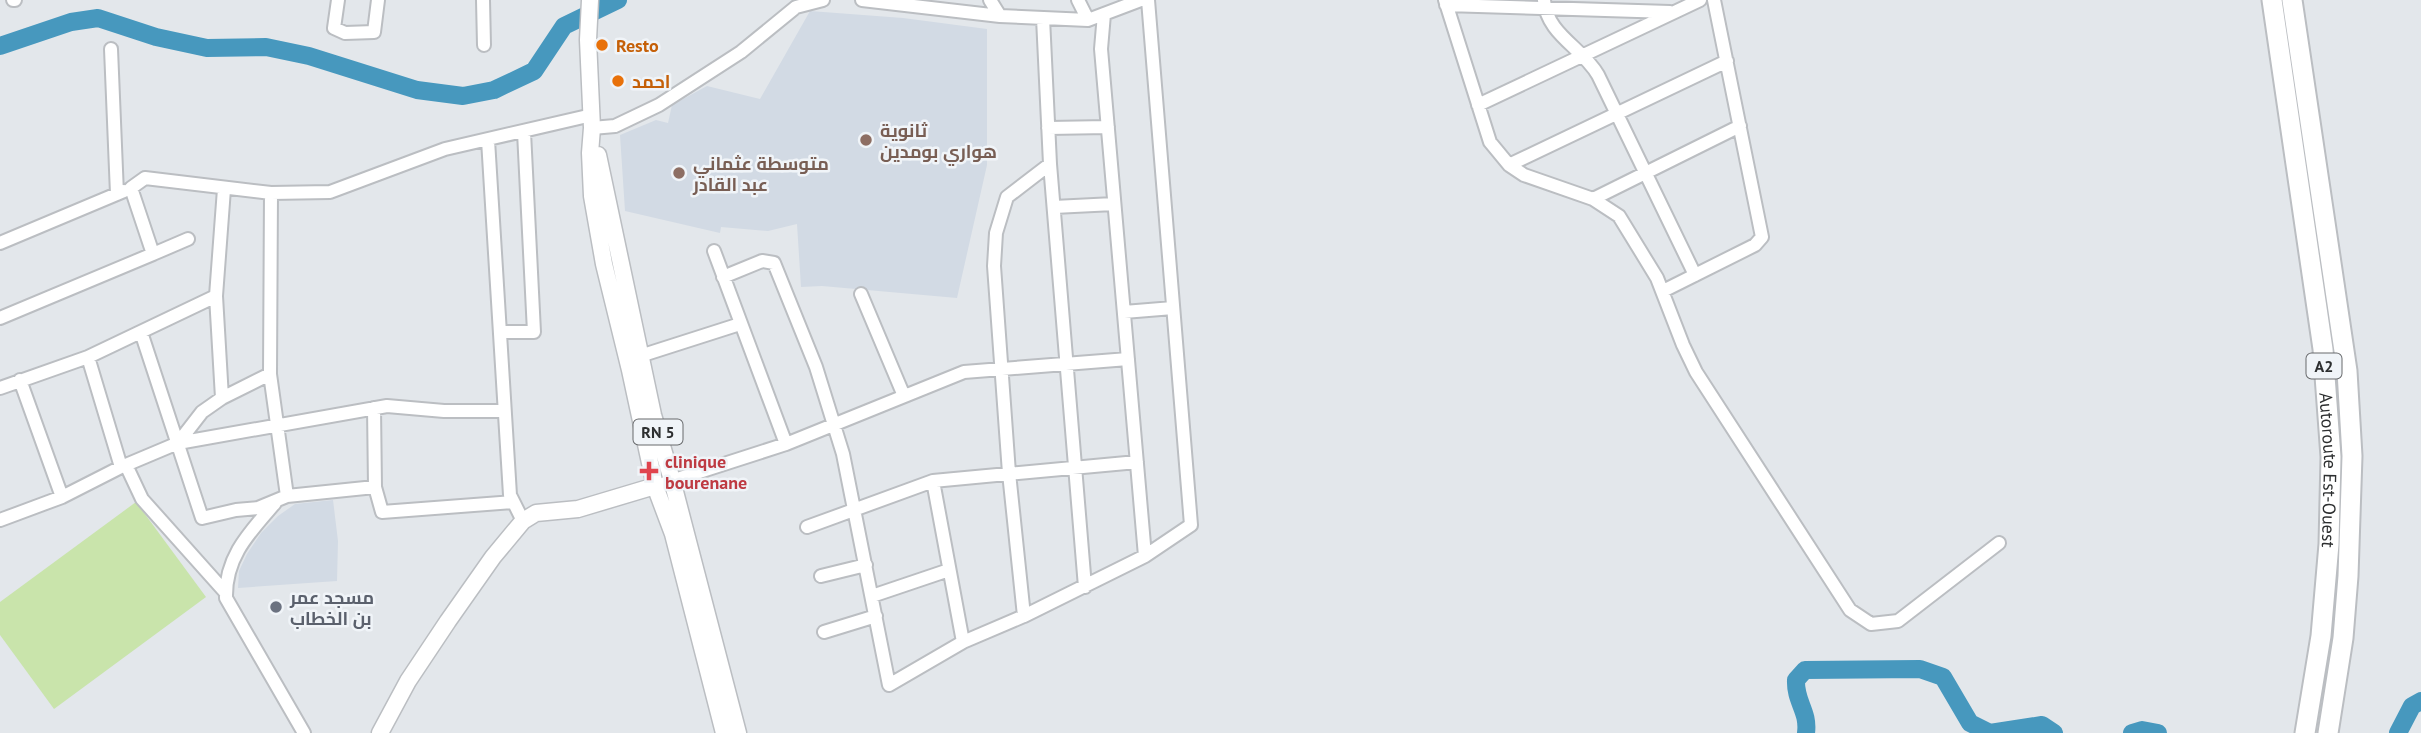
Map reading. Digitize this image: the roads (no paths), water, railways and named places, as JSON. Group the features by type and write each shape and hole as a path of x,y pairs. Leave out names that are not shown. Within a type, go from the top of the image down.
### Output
{"highway":[{"name":"Autoroute Est-Ouest","path":"2272,0 2323,349 2331,457 2329,544 2321,636 2305,733"},
{"name":"Autoroute Est-Ouest","path":"2292,0 2347,371 2352,456 2343,638 2328,733"}],"main road":[{"name":"RN 5","path":"590,0 588,40 592,196 655,486 673,534 724,733"},
{"name":"RN 5","path":"592,122 653,415 738,733"},
{"path":"380,733 408,681 448,621 493,557 523,521 536,513 578,509 655,486"}],"street":[{"path":"338,0 334,28 345,33 374,32 378,0"},
{"path":"483,0 484,46"},
{"path":"0,243 131,188 145,178 271,193 330,192 445,149 524,132 592,122 614,126 659,105 741,52 796,7 823,0"},
{"path":"862,0 918,3 1000,16 1088,20 1142,0"},
{"path":"990,0 1000,16"},
{"path":"1078,0 1088,20"},
{"path":"723,277 762,261 774,263 816,367 843,454 889,685 963,642 1024,616 1145,556 1191,525 1148,0"},
{"path":"1478,105 1700,0"},
{"path":"1663,291 1755,245 1762,237 1714,0"},
{"path":"1674,12 1544,4 1446,2 1490,142 1509,165 1524,174 1593,199 1619,216 1650,264 1696,372 1850,610 1871,624 1898,621 1999,543"},
{"path":"1544,4 1555,29 1593,67 1695,275"},
{"path":"1104,13 1101,49 1145,556"},
{"path":"1043,18 1050,164 1085,587"},
{"path":"111,49 117,194"},
{"path":"1509,165 1727,61"},
{"path":"1593,199 1740,126"},
{"path":"1048,128 1108,127"},
{"path":"500,332 534,332 524,132"},
{"path":"488,140 510,495 523,521"},
{"path":"1024,616 1009,473 993,266 996,233 1007,197 1050,164"},
{"path":"131,188 153,254"},
{"path":"222,398 216,296 224,189"},
{"path":"271,193 270,374 282,498 248,533 234,556 226,581 226,598 304,733"},
{"path":"1054,207 1114,204"},
{"path":"0,318 188,239"},
{"path":"714,251 786,444"},
{"path":"861,295 904,396"},
{"path":"0,388 88,356 216,296"},
{"path":"1124,312 1173,308"},
{"path":"639,356 740,324"},
{"path":"141,332 202,518 258,508 282,498 375,487"},
{"path":"88,356 123,466 142,499 226,593"},
{"path":"655,486 786,444 964,372 1128,359"},
{"path":"178,443 202,412 222,398 270,374"},
{"path":"20,380 62,497"},
{"path":"0,520 62,497 123,466 178,443 387,406 444,411 504,411"},
{"path":"374,408 375,487 382,512 513,502"},
{"path":"807,527 933,481 1137,462"},
{"path":"933,481 963,642"},
{"path":"821,576 866,565"},
{"path":"872,596 949,570"},
{"path":"824,632 876,616"}],"waterway":[{"path":"0,46 71,22 98,18 156,37 207,48 266,47 309,56 417,90 463,96 494,90 534,71 564,26 618,0"},
{"path":"1806,733 1806,719 1796,688 1796,680 1805,670 1920,669 1943,677 1970,723 1990,733 2042,725 2054,733"},
{"path":"2398,733 2412,706 2421,701"},
{"path":"2132,733 2142,730 2158,733"}],"place":[{"name":"Resto","path":"602,45"},
{"name":"احمد","path":"618,81"},
{"name":"ثانوية هواري بومدين","path":"866,140"},
{"name":"متوسطة عثماني عبد القادر","path":"679,173"},
{"name":"clinique bourenane","path":"649,471"},
{"name":"مسجد عمر بن الخطاب","path":"276,607"}]}
